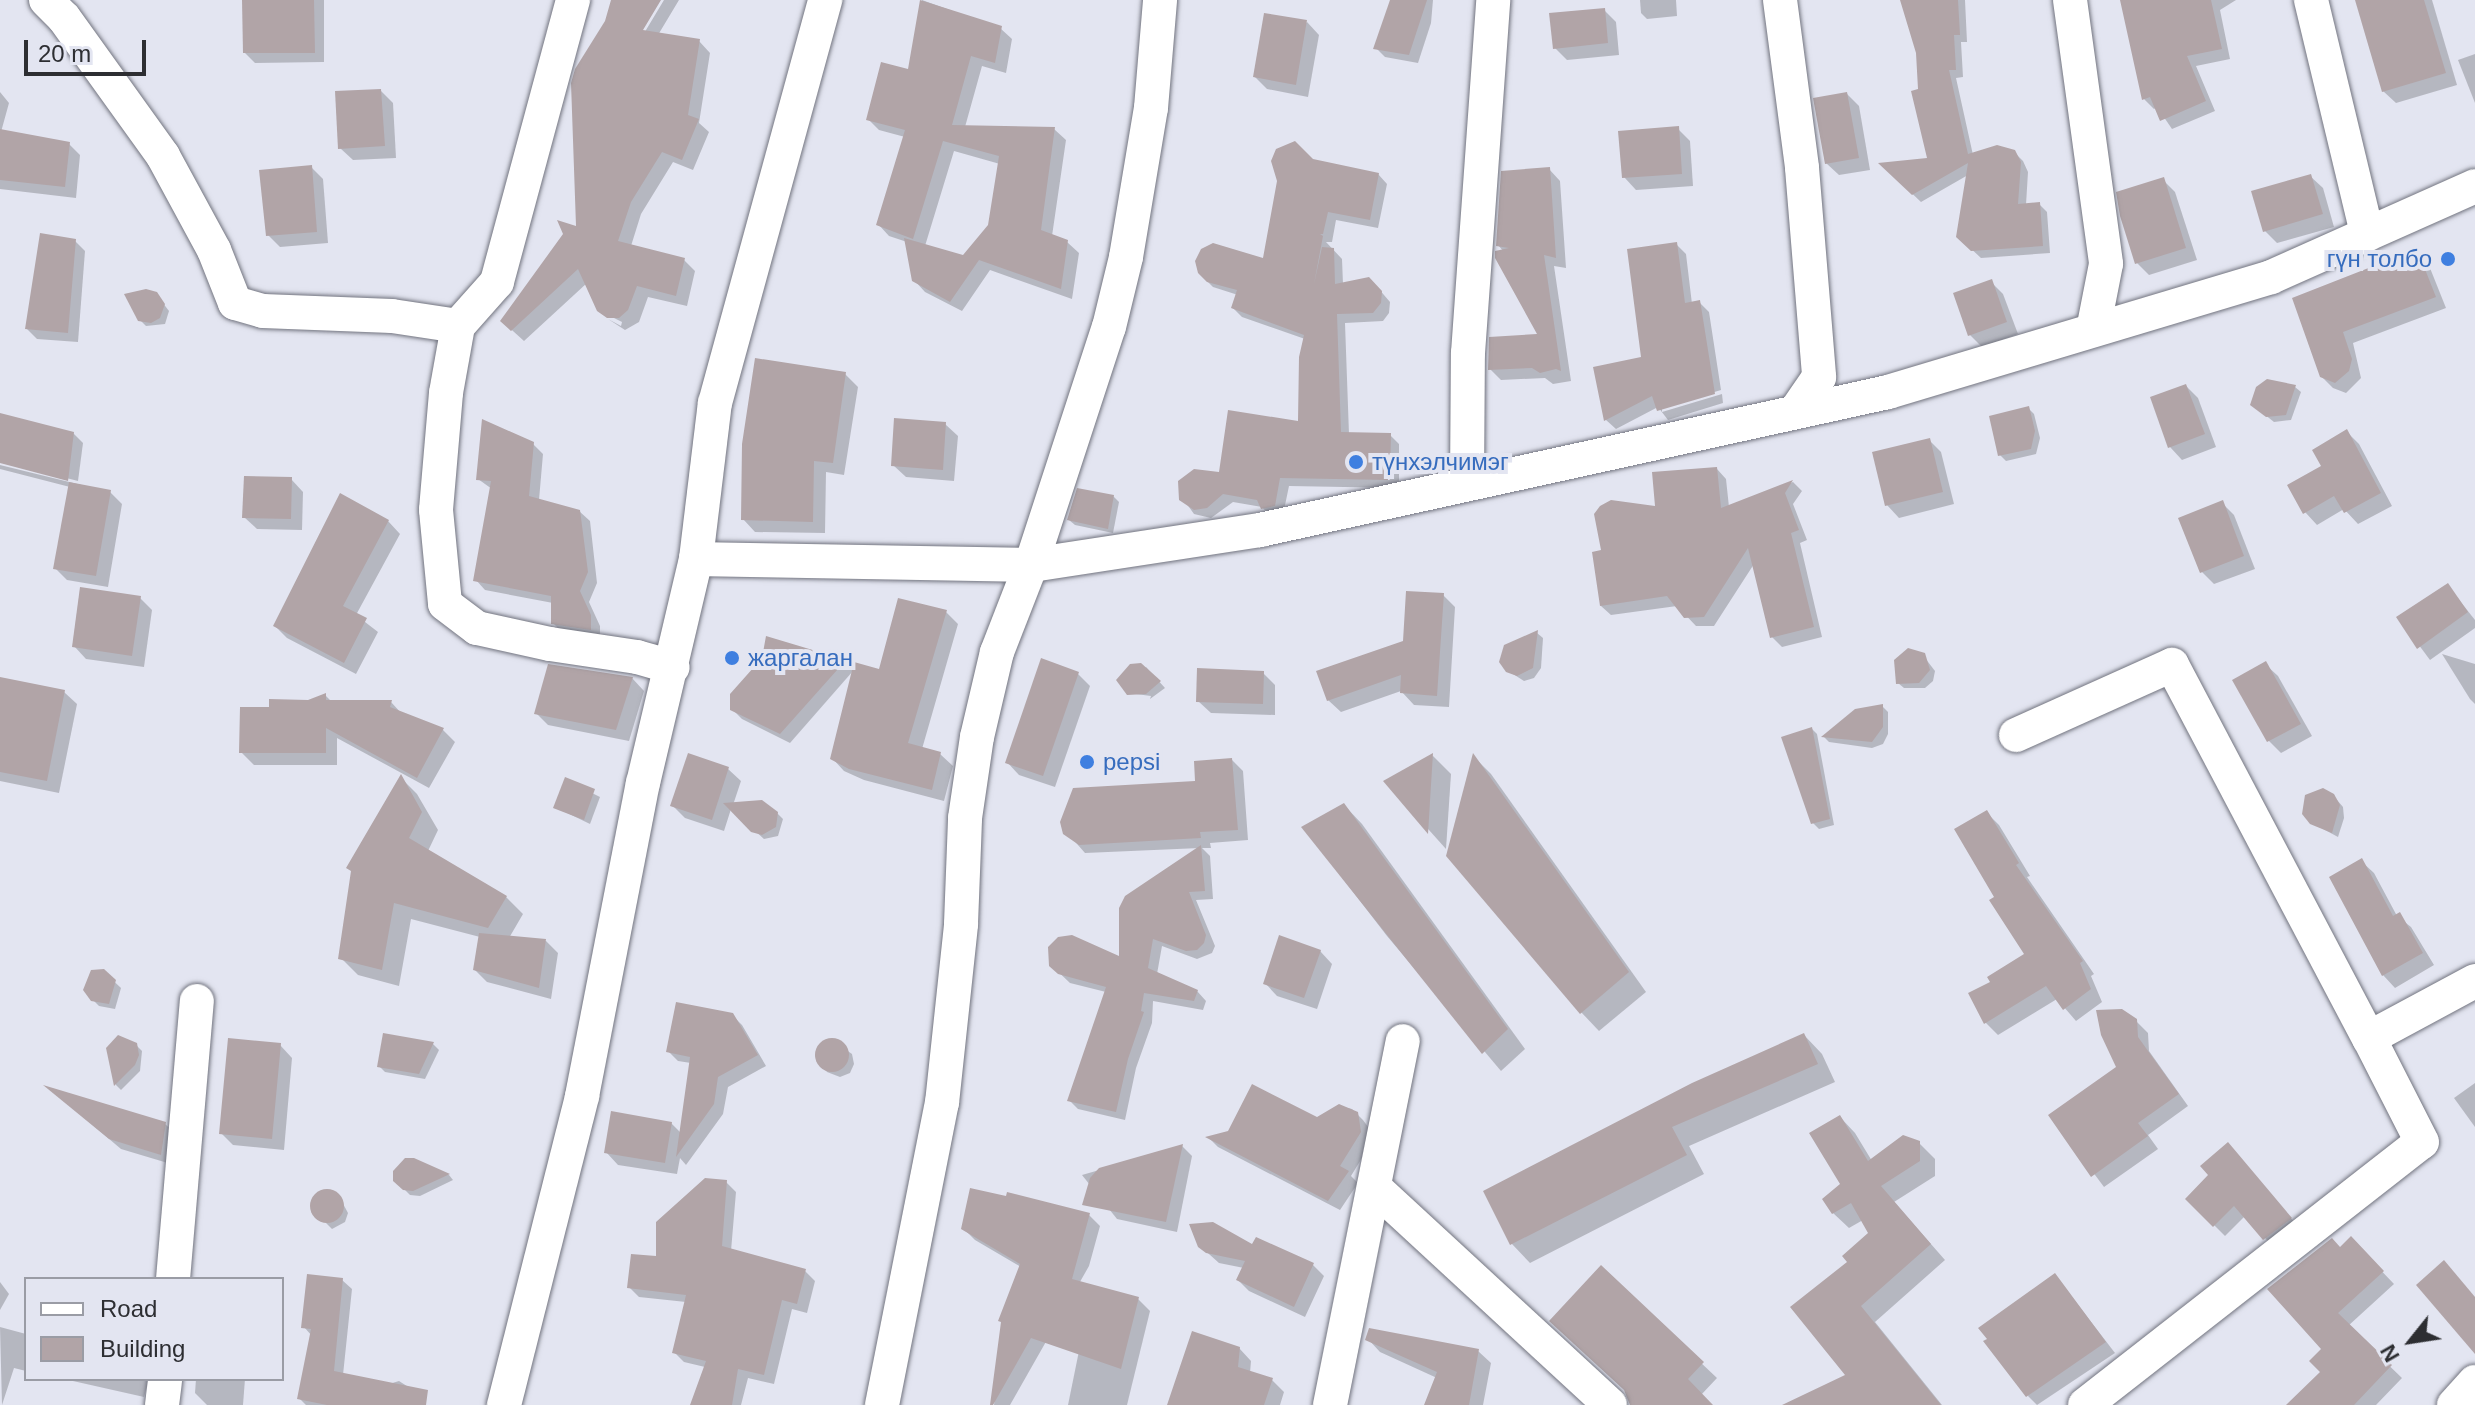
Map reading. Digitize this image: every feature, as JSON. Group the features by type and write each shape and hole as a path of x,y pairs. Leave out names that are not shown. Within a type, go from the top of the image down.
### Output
{"street":[{"path":"46,0 64,18 163,156 214,250 235,303 263,311 392,316 458,326"},
{"path":"573,0 497,282 458,326 446,393 436,510 445,604 477,628 550,644 637,657 673,667"},
{"path":"504,1405 582,1096 643,783 673,667 696,559 715,403 825,0"},
{"path":"882,1405 942,1103 961,924 965,818 977,737 997,652 1031,565 1109,327 1126,257 1149,124 1160,0"},
{"path":"1467,484 1468,353 1493,0"},
{"path":"1780,0 1802,168 1819,377 1795,412"},
{"path":"2070,0 2106,264 2093,330"},
{"path":"2311,0 2367,234"},
{"path":"696,559 1031,565 1260,530 1888,392 2271,277 2475,186"},
{"path":"2016,735 2172,665 2422,1142 2085,1405"},
{"path":"2369,1038 2475,981"},
{"path":"173,1277 197,1001"},
{"path":"1330,1405 1403,1041"},
{"path":"1374,1187 1610,1405"},
{"path":"162,1405 165,1381"},
{"path":"2454,1405 2475,1382"}],"building":[{"path":"242,0 314,0 315,53 243,53"},
{"path":"611,0 661,0 643,30 700,39 688,115 699,119 682,160 662,152 631,202 618,241 685,258 676,296 637,286 628,310 619,318 607,318 597,311 578,269 511,331 500,321 563,234 557,220 576,226 571,83 575,69 605,21"},
{"path":"920,0 1002,26 995,63 971,56 952,125 1055,127 1041,230 1068,240 1061,289 979,260 950,302 912,281 904,238 963,255 988,225 999,156 943,141 913,239 876,225 905,130 866,120 881,62 908,69"},
{"path":"1390,0 1427,0 1409,55 1373,49"},
{"path":"1900,0 1958,0 1960,35 1954,35 1956,70 1949,70 1968,154 1997,145 2015,150 2021,162 2018,204 2040,202 2043,246 1971,251 1956,237 1968,163 1912,195 1878,163 1927,158 1911,91 1918,89 1916,53"},
{"path":"2120,0 2211,0 2222,49 2187,56 2206,101 2160,121 2150,97 2142,100"},
{"path":"2355,0 2424,0 2446,73 2382,92"},
{"path":"1605,8 1608,43 1553,49 1549,13"},
{"path":"1264,13 1307,20 1296,85 1253,77"},
{"path":"381,89 385,146 338,149 335,91"},
{"path":"1847,92 1859,158 1825,164 1813,98"},
{"path":"1679,126 1682,174 1622,178 1618,131"},
{"path":"0,129 70,142 65,187 0,180"},
{"path":"1295,141 1313,159 1379,173 1370,220 1328,212 1323,234 1320,234 1323,236 1314,284 1322,247 1334,248 1335,284 1369,277 1382,291 1381,303 1373,313 1337,314 1341,432 1391,433 1390,480 1280,478 1275,506 1261,509 1257,500 1223,494 1207,508 1194,510 1179,500 1178,481 1194,469 1219,472 1228,410 1298,421 1299,357 1304,335 1231,308 1237,290 1207,282 1198,273 1195,261 1201,249 1213,243 1263,258 1277,181 1271,161 1276,149"},
{"path":"312,165 317,232 266,236 259,170"},
{"path":"1550,167 1556,258 1544,255 1561,371 1556,369 1540,373 1532,368 1488,370 1489,337 1537,334 1495,258 1495,251 1509,248 1496,246 1501,171"},
{"path":"2311,174 2323,214 2263,232 2251,191"},
{"path":"2164,177 2186,248 2135,264 2116,192"},
{"path":"40,233 76,239 68,333 25,329"},
{"path":"1677,242 1685,303 1700,300 1715,394 1657,411 1652,396 1604,421 1593,367 1641,357 1627,249"},
{"path":"2417,249 2436,297 2343,332 2352,359 2349,371 2335,383 2320,377 2292,298"},
{"path":"1992,279 2007,322 1968,336 1953,293"},
{"path":"146,289 157,292 165,304 160,318 151,323 138,321 124,294"},
{"path":"755,358 846,372 833,463 814,461 813,522 741,520 742,444"},
{"path":"2267,379 2296,385 2286,415 2266,417 2250,405 2256,387"},
{"path":"2186,384 2205,434 2168,448 2150,397"},
{"path":"2029,406 2035,431 2031,449 1998,456 1989,416"},
{"path":"0,413 74,432 68,481 0,463"},
{"path":"894,418 946,422 943,470 891,466"},
{"path":"482,419 534,442 529,496 580,510 588,572 580,591 591,615 591,630 551,624 551,596 473,581 491,481 476,480"},
{"path":"2347,429 2381,493 2344,513 2334,496 2303,514 2287,485 2321,466 2312,450"},
{"path":"1930,438 1943,492 1885,506 1872,452"},
{"path":"1717,467 1721,508 1793,480 1785,493 1799,530 1791,533 1814,627 1770,638 1748,548 1704,617 1684,618 1667,596 1600,606 1592,552 1601,550 1594,514 1600,506 1611,500 1655,506 1652,472"},
{"path":"244,476 292,477 291,519 242,518"},
{"path":"69,482 111,490 96,576 53,569"},
{"path":"1077,488 1114,495 1108,529 1067,520"},
{"path":"340,493 389,520 343,606 367,618 344,663 273,626"},
{"path":"2223,500 2244,556 2200,573 2178,518"},
{"path":"2448,583 2468,612 2417,649 2396,617"},
{"path":"80,587 141,596 132,656 72,647"},
{"path":"1406,591 1444,593 1437,696 1400,693 1401,675 1327,701 1316,671 1403,641"},
{"path":"898,598 947,610 908,743 941,752 932,790 849,769 830,759 854,662 879,669"},
{"path":"1538,630 1533,668 1517,676 1506,672 1499,662 1504,645"},
{"path":"766,636 846,660 780,734 730,710 730,694 762,658"},
{"path":"1908,648 1925,653 1930,670 1919,683 1896,684 1894,660"},
{"path":"1041,658 1079,672 1043,776 1005,763"},
{"path":"2266,661 2301,724 2267,742 2232,680"},
{"path":"1141,663 1161,681 1146,694 1127,695 1116,680 1130,664"},
{"path":"548,664 633,677 616,730 534,714"},
{"path":"1197,668 1264,671 1263,704 1196,702"},
{"path":"0,677 65,690 47,781 0,772"},
{"path":"326,693 326,700 392,700 390,707 444,728 417,778 326,728 326,753 239,753 240,707 269,707 269,699 308,700"},
{"path":"1883,704 1883,727 1872,742 1821,737 1855,709"},
{"path":"1812,727 1830,819 1811,824 1781,737"},
{"path":"688,753 729,767 712,820 670,806"},
{"path":"1433,753 1428,834 1383,781"},
{"path":"1473,753 1629,972 1580,1014 1446,856"},
{"path":"1232,758 1238,830 1200,832 1201,838 1079,845 1063,834 1060,822 1073,788 1195,781 1194,761"},
{"path":"401,774 422,812 409,838 507,896 488,928 394,903 382,970 338,959 351,871 346,868"},
{"path":"565,777 595,789 584,820 553,808"},
{"path":"2323,788 2334,794 2340,805 2332,833 2310,824 2302,814 2305,795"},
{"path":"762,800 778,812 776,827 762,835 751,832 723,803"},
{"path":"1344,803 1508,1029 1482,1054 1301,827"},
{"path":"1987,810 2019,863 2016,865 2083,961 2080,963 2091,989 2063,1010 2046,986 1984,1024 1968,993 1990,982 1987,977 2024,954 1989,900 1994,897 1954,829"},
{"path":"1201,845 1205,891 1189,892 1206,935 1204,943 1197,950 1186,951 1153,939 1148,968 1198,990 1194,1001 1144,993 1141,1011 1144,1012 1128,1059 1116,1112 1067,1101 1106,987 1058,974 1049,966 1048,947 1058,937 1072,935 1119,956 1119,908 1125,896"},
{"path":"2362,858 2393,916 2400,912 2423,953 2382,976 2329,877"},
{"path":"479,933 546,939 539,988 473,970"},
{"path":"1279,935 1321,950 1304,998 1263,984"},
{"path":"104,969 116,980 109,1004 91,1001 83,990 91,970"},
{"path":"676,1002 733,1013 758,1055 718,1077 714,1104 676,1157 690,1057 666,1052"},
{"path":"2122,1009 2137,1019 2138,1037 2179,1094 2138,1123 2148,1136 2091,1177 2048,1115 2116,1067 2101,1035 2096,1010"},
{"path":"383,1033 434,1042 419,1074 377,1067"},
{"path":"1804,1033 1818,1064 1672,1127 1687,1155 1510,1245 1483,1191 1692,1083"},
{"path":"118,1035 137,1043 139,1055 135,1065 114,1086 106,1048"},
{"path":"228,1038 281,1043 272,1139 219,1134"},
{"path":"832,1038 844,1043 849,1055 844,1067 832,1072 820,1067 815,1055 820,1043"},
{"path":"1252,1084 1317,1117 1339,1104 1358,1112 1361,1132 1340,1166 1349,1171 1328,1201 1205,1137 1228,1131"},
{"path":"43,1085 166,1122 161,1155 109,1139"},
{"path":"611,1111 672,1122 665,1163 604,1153"},
{"path":"1840,1115 1868,1161 1903,1135 1920,1141 1920,1161 1881,1186 1931,1244 1861,1306 1941,1405 1782,1405 1845,1375 1790,1307 1847,1262 1842,1256 1868,1233 1851,1203 1832,1214 1822,1199 1840,1184 1809,1133"},
{"path":"2228,1142 2292,1218 2263,1240 2234,1206 2213,1227 2185,1199 2208,1175 2200,1166"},
{"path":"1183,1144 1166,1222 1082,1205 1090,1178 1099,1168"},
{"path":"405,1158 414,1158 450,1174 413,1191 403,1190 393,1181 393,1171"},
{"path":"705,1178 727,1180 722,1246 806,1269 797,1304 782,1300 764,1375 738,1369 732,1405 690,1405 706,1361 672,1353 686,1295 627,1288 631,1254 656,1256 656,1222"},
{"path":"970,1188 1006,1196 1007,1192 1090,1213 1072,1279 1139,1297 1121,1369 1031,1338 993,1405 990,1405 1001,1322 998,1321 1020,1264 961,1229"},
{"path":"327,1189 339,1194 344,1206 339,1218 327,1223 315,1218 310,1206 315,1194"},
{"path":"1213,1222 1252,1244 1256,1237 1314,1263 1294,1307 1236,1280 1245,1261 1206,1253 1198,1247 1189,1224"},
{"path":"2351,1236 2384,1271 2338,1313 2392,1365 2354,1405 2286,1405 2320,1372 2309,1361 2321,1349 2267,1289 2332,1238 2340,1247"},
{"path":"2444,1260 2475,1297 2475,1354 2416,1285"},
{"path":"1601,1265 1704,1362 1688,1379 1713,1405 1630,1405 1624,1390 1549,1321"},
{"path":"2055,1273 2106,1342 2026,1397 1983,1341 1987,1339 1978,1328"},
{"path":"307,1274 343,1278 334,1371 428,1390 426,1405 327,1405 297,1399 311,1329 301,1328"},
{"path":"1369,1328 1479,1349 1469,1405 1424,1405 1437,1372 1365,1340"},
{"path":"1192,1331 1240,1347 1238,1367 1273,1378 1264,1405 1167,1405"}],"place":[{"name":"гүн толбо","path":"2448,259"},
{"name":"түнхэлчимэг","path":"1356,462"},
{"name":"жаргалан","path":"732,658"},
{"name":"pepsi","path":"1087,762"}]}
